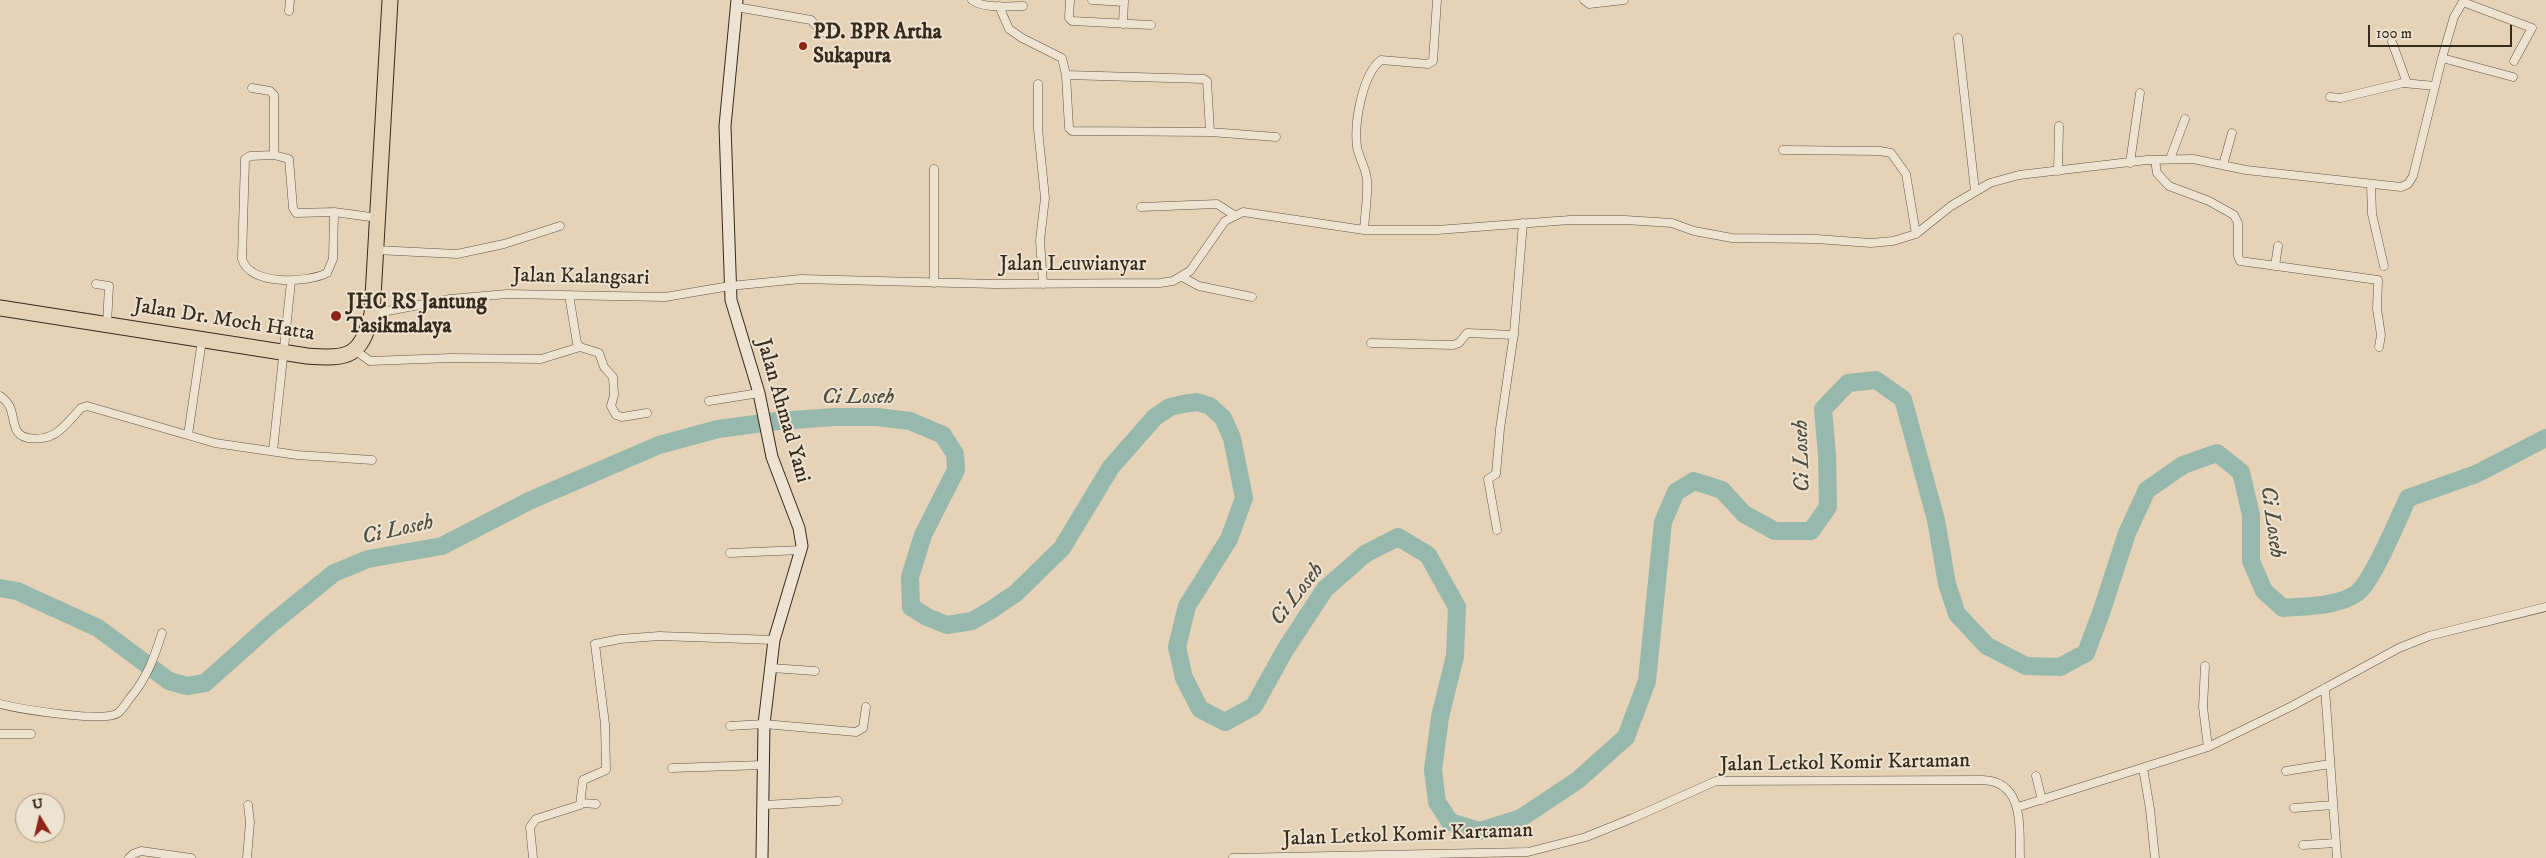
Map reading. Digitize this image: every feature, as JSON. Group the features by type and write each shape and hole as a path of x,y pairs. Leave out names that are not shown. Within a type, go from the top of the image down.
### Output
{"highway":[{"path":"356,350 367,334 372,314 390,0"},
{"name":"Jalan Dr. Moch Hatta","path":"0,308 322,357 348,355 356,350"}],"street":[{"path":"289,11 290,0"},
{"path":"972,0 979,4 1023,6"},
{"path":"1070,0 1069,18 1072,21 1150,25"},
{"path":"1092,0 1124,1 1123,24"},
{"path":"1364,230 1368,197 1367,178 1357,147 1362,92 1370,74 1381,60 1428,64 1434,61 1438,0"},
{"path":"1584,0 1589,4 1624,0"},
{"path":"1252,297 1199,286 1182,277 1190,271 1216,233 1234,215 1252,212 1364,230 1437,230 1570,220 1635,221 1672,223 1694,231 1732,238 1816,239 1870,243 1893,241 1916,234 1951,206 1990,183 2019,175 2058,170 2155,160 2193,159 2223,166 2397,188 2410,182 2454,17 2464,1 2532,28 2514,61"},
{"path":"736,4 811,20 822,32 837,33"},
{"name":"Jalan Ahmad Yani","path":"736,4 725,126 732,307 759,393 766,434 776,472 799,528 802,550 774,640 764,724 762,858"},
{"path":"999,6 1009,29 1022,38 1062,57 1066,75 1069,128 1072,131 1210,132 1276,137"},
{"path":"1958,38 1975,191"},
{"path":"2392,42 2407,83"},
{"path":"2442,58 2513,77"},
{"path":"1066,75 1204,79 1207,81 1210,132"},
{"path":"2330,97 2341,98 2407,83 2435,86"},
{"path":"1038,84 1038,137 1045,198 1040,240 1043,284"},
{"path":"252,88 270,91 274,95 274,155"},
{"path":"2130,163 2140,93"},
{"path":"2170,160 2185,118"},
{"path":"2058,170 2059,126"},
{"path":"2223,166 2232,133"},
{"path":"1783,150 1880,150 1891,153 1906,174 1916,234"},
{"path":"334,212 331,268 327,273 320,277 291,282 256,274 244,266 242,259 245,159 250,156 274,155 289,159 292,208 296,213 334,212 378,218"},
{"path":"2155,160 2157,173 2169,186 2209,201 2234,215 2238,223 2238,256 2240,261 2378,280 2377,309 2381,335 2379,347"},
{"path":"934,169 934,283"},
{"path":"2371,184 2372,214 2384,266"},
{"path":"1141,207 1217,204 1234,215"},
{"path":"1497,530 1488,479 1496,474 1500,429 1514,335 1523,223"},
{"path":"376,250 457,254 504,244 560,226"},
{"path":"2275,266 2278,246"},
{"name":"Jalan Leuwianyar","path":"730,286 834,278 934,283 1160,284 1182,277"},
{"path":"273,451 279,410 282,352 291,282"},
{"path":"96,284 108,286 107,324"},
{"name":"Jalan Kalangsari","path":"372,314 450,299 507,294 665,297 730,286"},
{"path":"569,294 577,343 580,347"},
{"path":"1370,343 1453,345 1459,343 1466,333 1514,335"},
{"path":"188,436 202,340"},
{"path":"356,350 370,361 451,358 541,359 580,347 599,352 604,367 614,377 614,395 611,406 616,415 622,417 647,413"},
{"path":"709,401 759,393"},
{"path":"0,396 10,403 16,431 25,437 42,439 54,436 84,406 215,443 273,451 372,460"},
{"path":"730,553 802,550"},
{"path":"2020,858 2018,807 2208,747 2399,648 2429,636 2546,608"},
{"path":"0,704 46,712 102,717 119,712 143,683 153,663 162,633"},
{"path":"582,802 584,780 604,772 606,768 605,724 595,644 620,639 659,636 774,640"},
{"path":"2205,666 2203,707 2208,747"},
{"path":"771,668 814,670"},
{"path":"2325,688 2337,858"},
{"path":"730,726 764,724 856,732 863,728 866,707"},
{"path":"0,734 31,734"},
{"path":"2286,771 2330,764"},
{"path":"672,768 764,766"},
{"path":"2143,768 2150,809 2155,858"},
{"path":"2036,776 2042,800"},
{"name":"Jalan Letkol Komir Kartaman","path":"1232,858 1528,855 1586,837 1716,781 1987,780 1997,783 2008,791 2018,807"},
{"path":"764,805 838,801"},
{"path":"533,858 530,827 536,819 582,802 596,804"},
{"path":"247,858 250,838 248,805"},
{"path":"2294,808 2333,805"},
{"path":"2303,845 2336,843"},
{"path":"129,858 141,851 191,858"}],"waterway":[{"name":"Ci Loseh","path":"0,588 17,591 98,628 169,681 187,686 205,683 270,625 334,573 368,559 442,546 529,501 659,445 718,429 778,421 835,417 877,417 910,421 943,435 955,454 956,470 923,535 910,577 911,607 927,617 947,625 972,621 1016,593 1062,548 1111,467 1155,417 1170,407 1197,402 1210,406 1223,418 1232,438 1244,498 1229,539 1187,606 1177,647 1184,678 1200,709 1225,722 1254,706 1285,650 1325,589 1365,554 1398,537 1428,555 1457,607 1455,656 1440,717 1433,770 1437,802 1450,822 1480,831 1521,818 1578,780 1626,737 1647,681 1663,522 1676,492 1694,481 1722,490 1744,514 1775,531 1811,531 1828,507 1827,455 1823,409 1848,383 1876,380 1903,399 1936,520 1947,584 1957,614 1987,646 2026,666 2060,667 2086,653 2127,533 2147,490 2183,465 2217,453 2241,472 2251,515 2251,561 2264,591 2283,608 2311,606 2340,601 2357,593 2378,563 2408,498 2476,474 2546,438"}],"place":[{"name":"PD. BPR Artha Sukapura","path":"803,46"},
{"name":"JHC RS Jantung Tasikmalaya","path":"336,316"}]}
